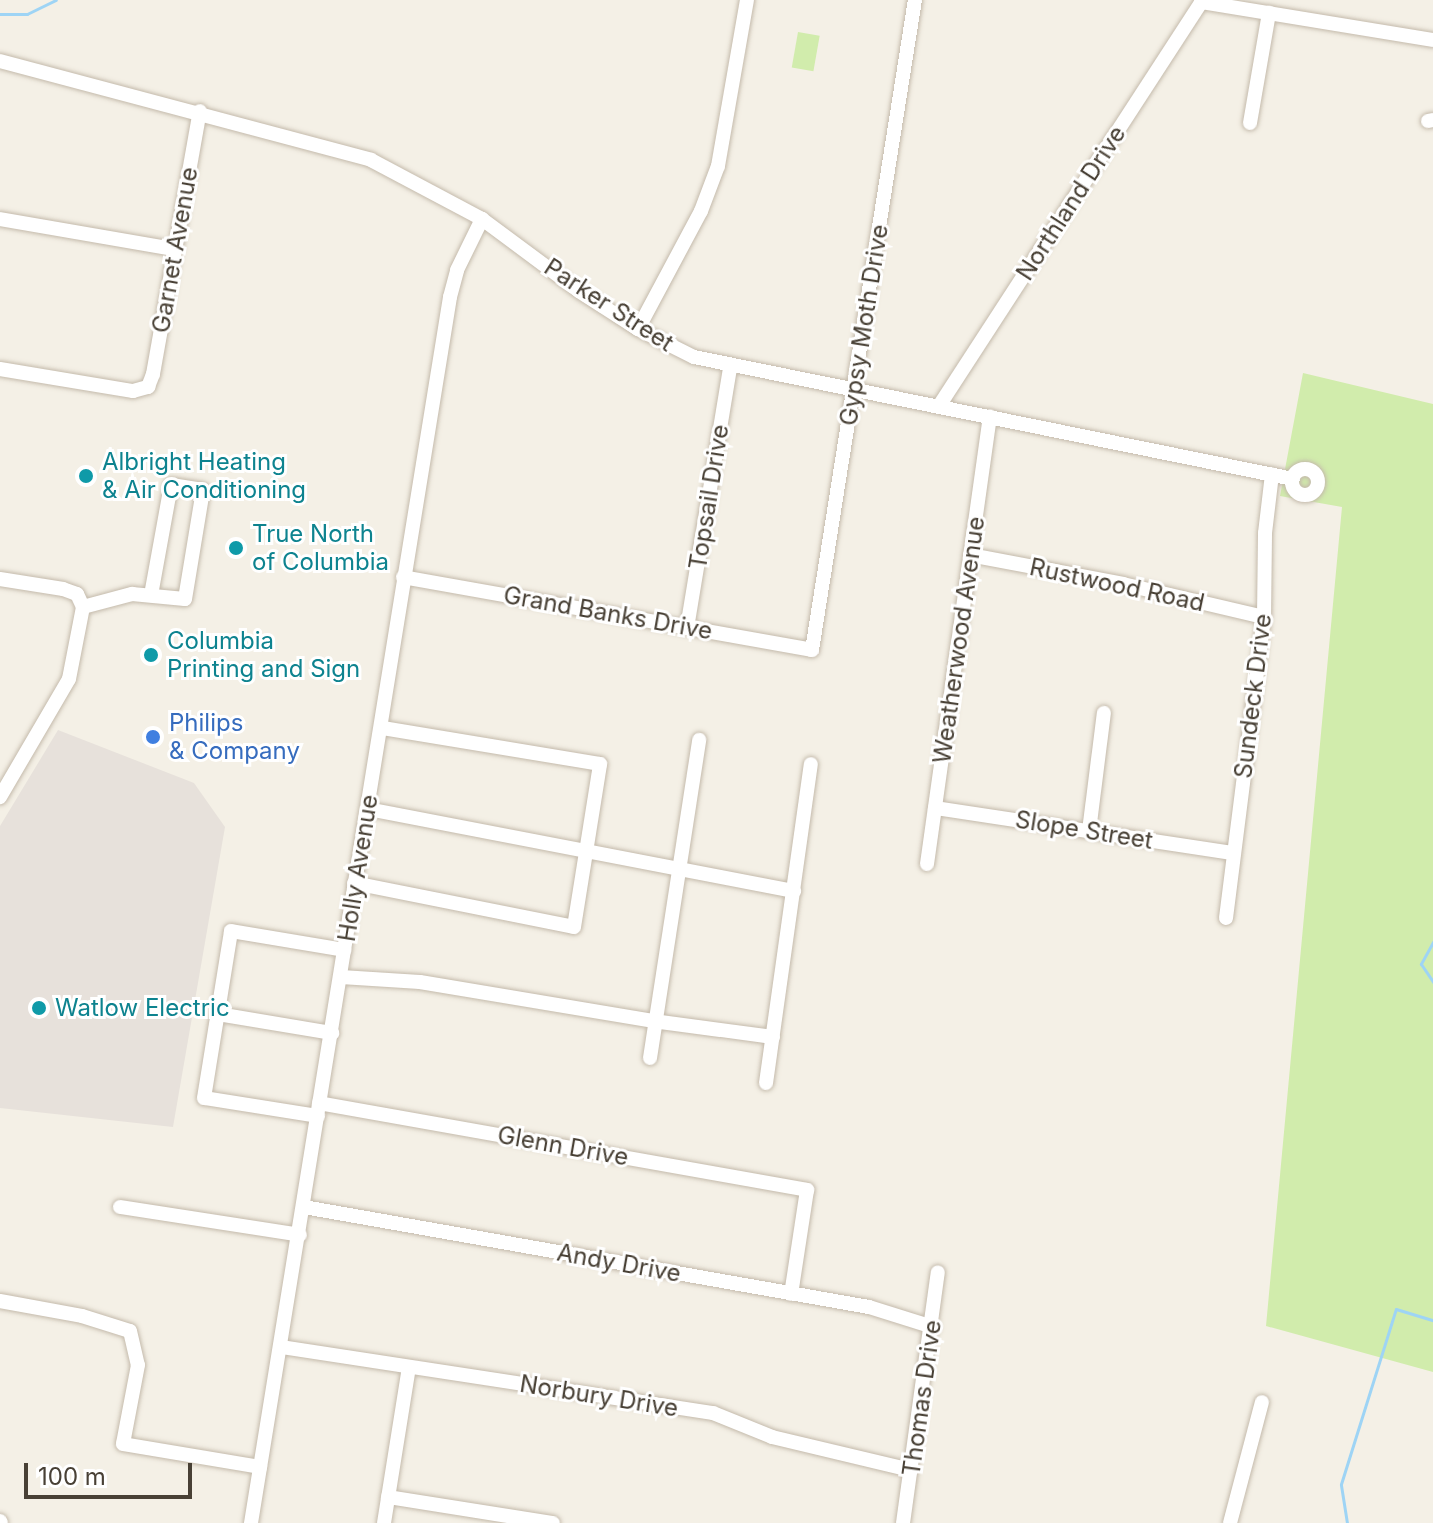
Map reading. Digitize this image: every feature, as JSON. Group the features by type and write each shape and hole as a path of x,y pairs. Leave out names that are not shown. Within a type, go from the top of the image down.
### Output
{"street":[{"path":"638,329 701,211 718,166 747,0"},
{"name":"Gypsy Moth Drive","path":"812,650 915,0"},
{"path":"1202,1 1433,40"},
{"name":"Northland Drive","path":"939,406 1202,1"},
{"path":"1250,123 1269,13"},
{"name":"Parker Street","path":"0,61 200,111 371,160 482,219 579,291 638,329 694,357 730,367 990,416 1293,479"},
{"name":"Garnet Avenue","path":"0,369 133,391 148,387 153,374 200,111"},
{"path":"0,219 174,249"},
{"name":"Holly Avenue","path":"251,1523 450,297 457,270 482,219"},
{"name":"Topsail Drive","path":"687,628 730,367"},
{"name":"Weatherwood Avenue","path":"927,864 990,416"},
{"name":"Sundeck Drive","path":"1226,918 1264,617 1265,533 1272,474"},
{"path":"0,579 80,600 132,594 185,599 203,490 171,485 151,595"},
{"name":"Rustwood Road","path":"970,555 1123,584 1264,617"},
{"name":"Grand Banks Drive","path":"403,577 812,650"},
{"path":"0,797 69,679 80,600"},
{"path":"1089,831 1104,713"},
{"path":"354,883 574,927 600,764 382,728"},
{"path":"650,1058 653,1021 699,740"},
{"path":"766,1083 811,764"},
{"name":"Slope Street","path":"935,808 1234,853"},
{"path":"368,809 588,848 794,891"},
{"path":"332,1033 218,1014 231,931 344,950"},
{"path":"341,977 420,982 653,1021 773,1037"},
{"name":"Glenn Drive","path":"218,1014 204,1098 318,1110 807,1190 791,1294"},
{"path":"120,1207 300,1235"},
{"name":"Andy Drive","path":"304,1207 869,1307 933,1327"},
{"name":"Thomas Drive","path":"903,1523 933,1327 938,1272"},
{"path":"0,1301 82,1316 130,1331 138,1365 123,1444 260,1467"},
{"name":"Norbury Drive","path":"281,1347 713,1413 772,1437 911,1470"},
{"path":"384,1523 409,1367"},
{"path":"1230,1523 1262,1402"},
{"path":"388,1497 553,1523"}],"shaded area":[{"path":"58,730 194,783 225,827 173,1127 0,1108 0,826"}],"green space":[{"path":"798,32 820,36 813,71 792,67"},
{"path":"1303,373 1433,404 1433,1372 1266,1326 1342,507 1280,496"}],"waterway":[{"path":"0,14 27,14 56,0"},
{"path":"1433,942 1421,964 1433,982"},
{"path":"1347,1523 1341,1484 1396,1309 1433,1320"}],"place":[{"name":"Albright Heating & Air Conditioning","path":"86,476"},
{"name":"True North of Columbia","path":"236,548"},
{"name":"Columbia Printing and Sign","path":"151,655"},
{"name":"Philips & Company","path":"153,737"},
{"name":"Watlow Electric","path":"39,1008"}]}
